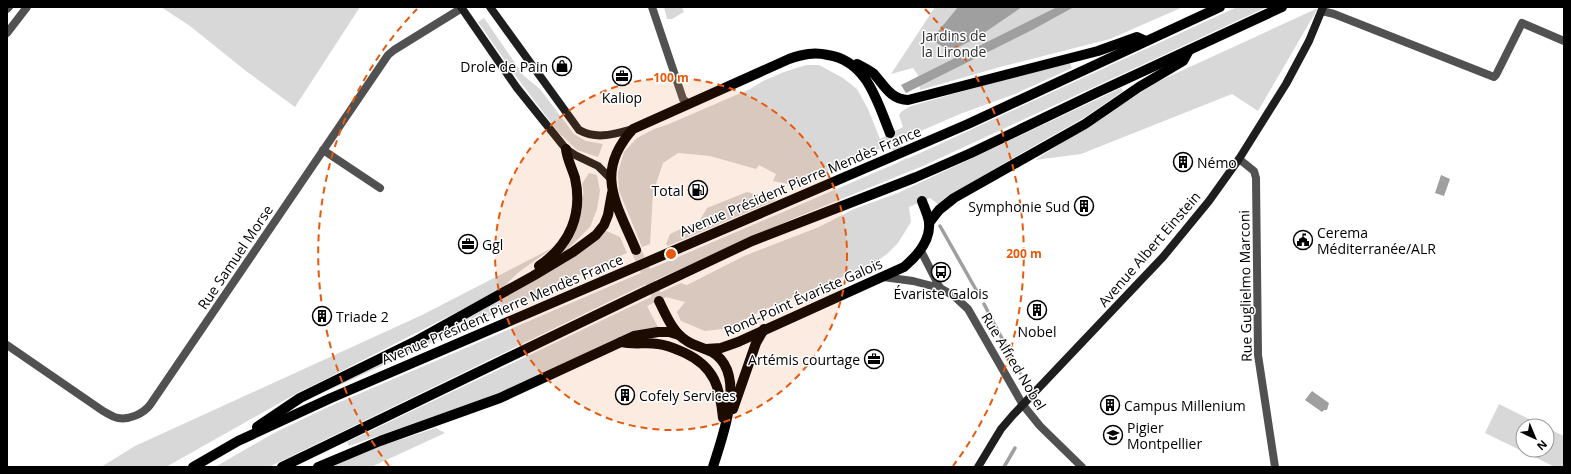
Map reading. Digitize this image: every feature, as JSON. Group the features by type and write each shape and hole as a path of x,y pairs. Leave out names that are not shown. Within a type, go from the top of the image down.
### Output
{"main road":[{"path":"462,7 517,88 566,149 598,166 611,179"},
{"path":"490,7 579,130 594,136 604,136 633,129 801,55 812,53 836,56 866,68 884,88 897,98 908,100 1098,51 1137,37 1146,41"},
{"name":"Avenue Président Pierre Mendès France","path":"193,467 238,441 331,398 968,124 1220,7"},
{"path":"282,467 752,241 914,178 971,153 1282,7"},
{"name":"Avenue Albert Einstein","path":"978,467 1001,429 1163,257 1209,201 1240,159 1293,72 1323,9"},
{"path":"929,223 939,210 954,198 1085,124 1138,87 1183,62 1189,50"},
{"path":"848,62 858,69 868,83 890,133"},
{"path":"238,441 300,398 414,342 533,276 573,252 596,235 604,225 608,215 612,193 611,179 614,156 624,139 633,129"},
{"path":"533,276 539,266 554,253 562,243 571,230 576,217 578,190 566,155 566,149"},
{"path":"612,193 636,250"},
{"path":"922,201 929,223"},
{"name":"Rond-Point Évariste Galois","path":"706,349 721,348 904,267 921,251 927,237 929,223"},
{"path":"659,301 679,335"},
{"path":"724,427 735,404 756,343 764,329"},
{"path":"318,467 380,441 500,398 634,336 648,333 669,332 679,335 686,340 713,352 722,361 731,380 731,396 713,467"},
{"path":"621,342 632,345 659,344 673,348 693,357 709,370 717,383 724,427"}],"street":[{"path":"7,33 27,7"},
{"name":"Rue Samuel Morse","path":"7,345 103,411 118,418 136,416 145,411 388,55 462,7"},
{"path":"652,7 684,99 689,104"},
{"path":"1323,9 1494,77 1522,23 1564,41"},
{"path":"323,150 380,188"},
{"name":"Rue Guglielmo Marconi","path":"1240,159 1254,172 1256,178 1258,355 1275,467"},
{"path":"921,251 940,288"},
{"name":"Rue Alfred Nobel","path":"883,277 913,281 940,288 954,296 968,309 1023,405 1040,426 1082,467"}],"green space":[{"path":"161,7 360,7 295,107 246,71 190,26"},
{"path":"664,7 682,7 684,12 672,19 667,19"},
{"name":"Jardins de la Lironde","path":"935,7 1183,7 1110,39 1000,67 920,90 918,75 913,68 891,74"},
{"path":"1237,7 1267,7 923,166 797,217 633,290 269,467 215,467 274,433 326,408 918,154"},
{"path":"1318,8 1258,111 1232,94 1081,154 1035,160 1157,82"},
{"path":"484,18 524,76 540,89 574,134 586,141 603,144 598,157 577,150 558,132 515,75 478,22"},
{"path":"1070,63 1072,68 1015,94 960,114 817,176 789,184 773,181 776,174 759,165 756,169 710,156 678,153 663,163 653,193 650,244 642,247 619,191 618,172 624,152 637,138 654,129 750,89 763,81 806,65 819,65 843,78 857,89 868,109 880,139 903,127 899,115 902,111 911,106 1031,72"},
{"path":"1121,88 1123,91 1087,116 1011,159 942,201 939,205 930,198 909,207 911,222 898,243 887,254 873,264 722,329 705,331 681,321 677,312 685,302 666,297 647,306 659,329 614,341 497,394 349,446 347,442 672,287 681,283 687,285 744,256 819,227 854,209 898,193"},
{"path":"589,173 597,175 600,191 597,209 590,227 566,251 553,259 575,223 582,203 582,184"},
{"path":"747,192 776,200 668,246 666,244 670,234 700,220 707,208"},
{"path":"604,230 620,237 627,253 325,392 463,319"},
{"path":"554,247 519,272 500,290 299,392 166,467 101,467 135,446 422,315"},
{"path":"1499,404 1527,418 1515,418 1515,448 1485,433"},
{"path":"436,428 445,433 371,467 327,467 374,448"},
{"path":"1555,432 1564,436 1564,467 1555,467 1536,458 1555,458"}],"shaded area":[{"path":"958,7 1022,7 978,37 951,51 931,40"},
{"path":"1057,7 1074,7 1032,30 906,93 901,85"},
{"path":"1441,175 1450,179 1444,196 1435,193"},
{"path":"1312,391 1329,403 1327,410 1322,412 1305,400"}],"waterway":[{"path":"940,226 979,295"},
{"path":"984,304 1020,373"},
{"path":"1004,467 1015,448"}],"tunnel":[{"path":"890,133 922,201"},
{"path":"636,250 659,301"}],"place":[{"name":"Drole de Pain","path":"562,66"},
{"name":"Kaliop","path":"622,76"},
{"name":"Némo","path":"1183,162"},
{"name":"Total","path":"698,190"},
{"name":"Symphonie Sud","path":"1084,206"},
{"name":"Cerema Méditerranée/ALR","path":"1303,240"},
{"name":"Ggl","path":"468,244"},
{"name":"Évariste Galois","path":"941,272"},
{"name":"Nobel","path":"1037,310"},
{"name":"Triade 2","path":"322,316"},
{"name":"Artémis courtage","path":"874,359"},
{"name":"Cofely Services","path":"625,395"},
{"name":"Campus Millenium","path":"1110,405"},
{"name":"Pigier Montpellier","path":"1113,435"}]}
